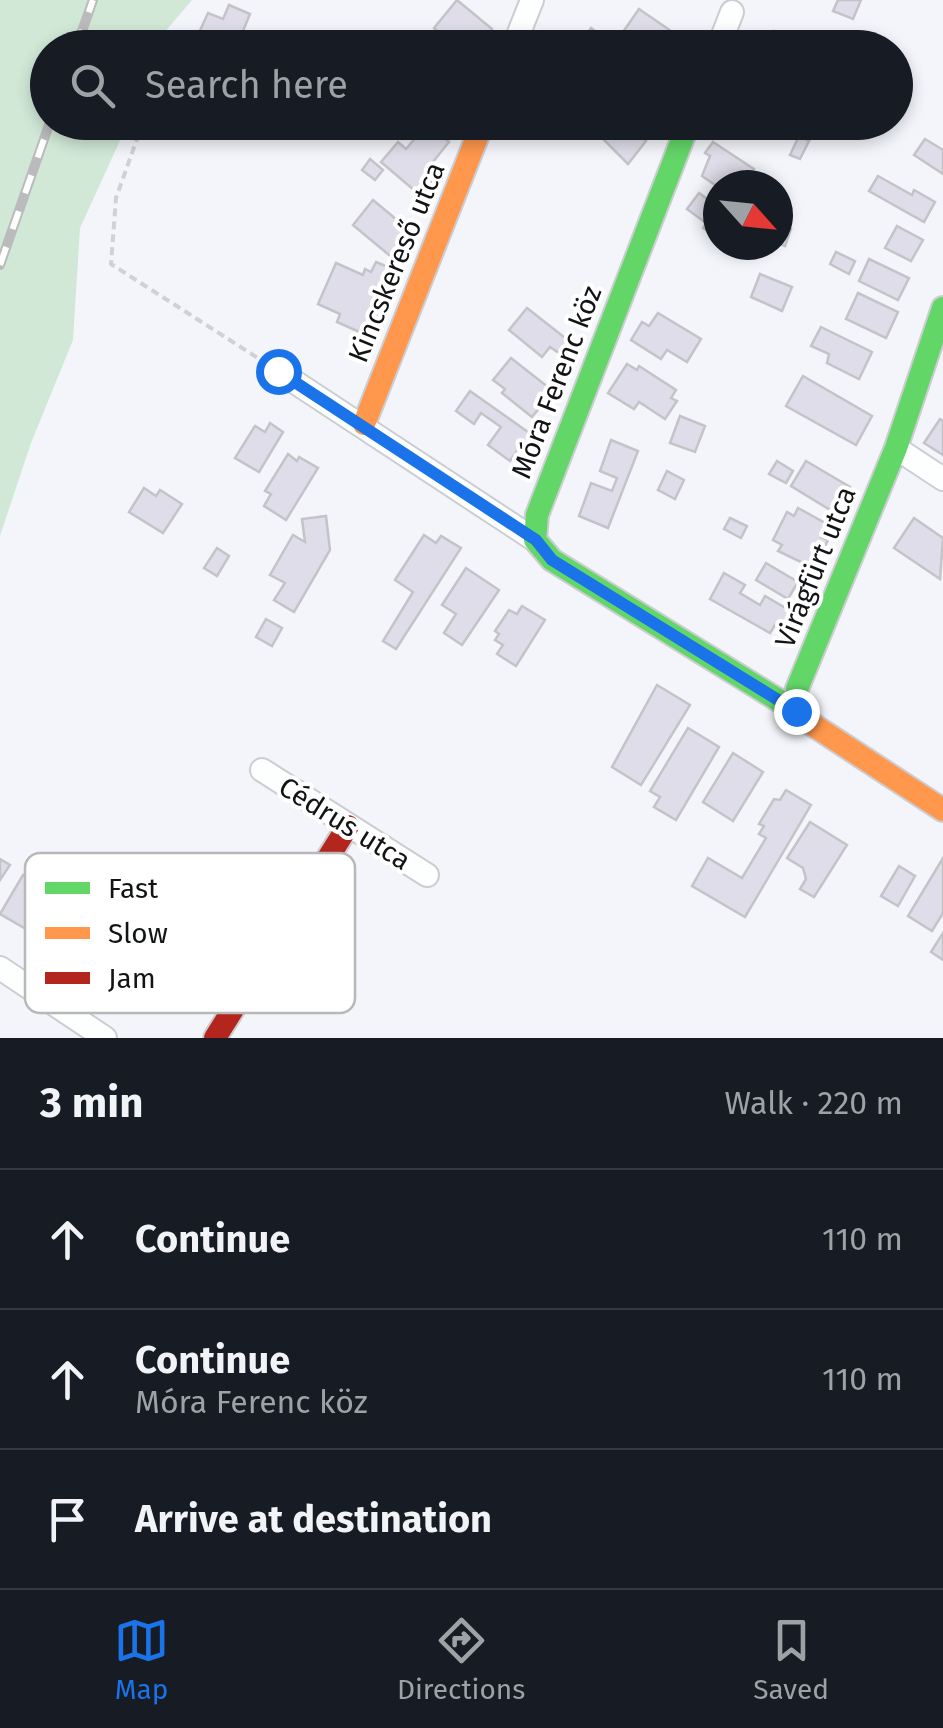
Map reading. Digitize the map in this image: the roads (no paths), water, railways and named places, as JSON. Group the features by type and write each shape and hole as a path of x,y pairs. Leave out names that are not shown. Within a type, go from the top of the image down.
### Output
{"street":[{"path":"520,30 532,0"},
{"path":"725,30 732,12"},
{"name":"Kincskereső utca","path":"364,424 477,140"},
{"name":"Móra Ferenc köz","path":"536,540 537,515 682,140"},
{"name":"Virágfürt utca","path":"796,711 797,689 896,448 943,308"},
{"path":"278,371 536,540 552,560 796,711 816,729 943,810"},
{"path":"896,448 943,479"},
{"name":"Cédrus utca","path":"262,770 428,875"},
{"path":"331,853 348,826"},
{"path":"0,968 25,985"},
{"path":"68,1013 105,1038"},
{"path":"215,1038 231,1013"}],"railway":[{"path":"82,30 93,0"},
{"path":"0,265 44,140"}]}
